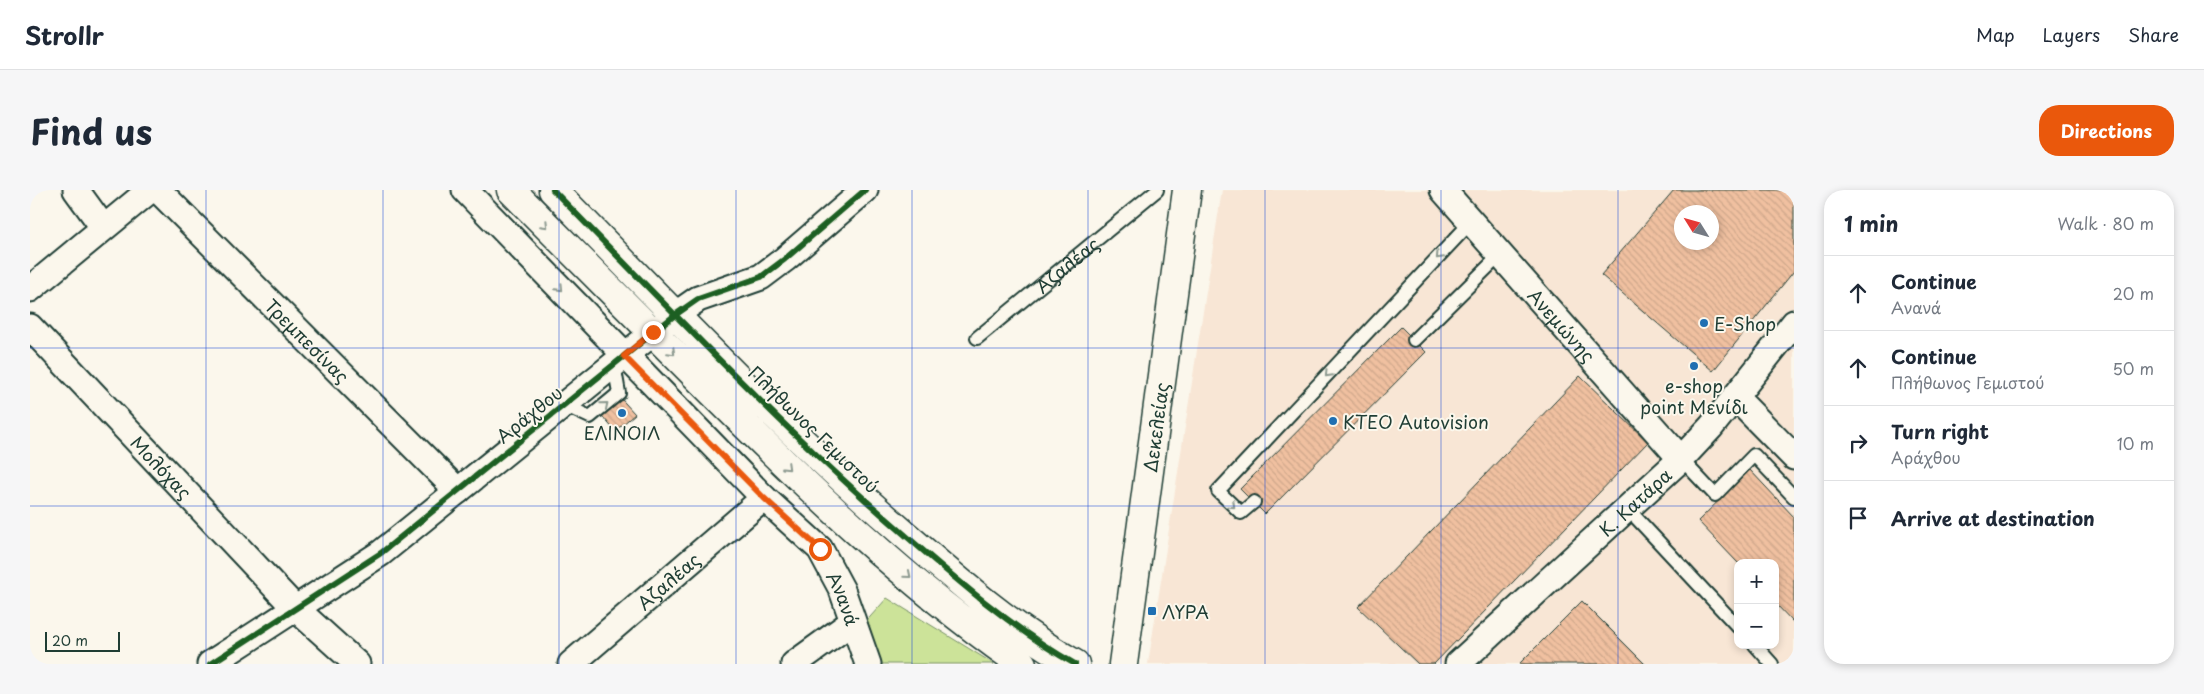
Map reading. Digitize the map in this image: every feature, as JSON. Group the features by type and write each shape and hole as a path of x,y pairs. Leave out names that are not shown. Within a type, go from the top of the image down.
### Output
{"street":[{"path":"76,190 103,227"},
{"path":"30,289 150,190"},
{"name":"Τρεμπεσίνας","path":"158,190 458,490"},
{"path":"465,190 619,360 764,498"},
{"path":"511,190 786,466 846,522 975,631 1022,664"},
{"name":"Πλήθωνος Γεμιστού","path":"554,190 675,315 852,489 992,609 1075,664"},
{"name":"Αράχθου","path":"210,664 381,553 675,315 698,299 761,277 785,259 865,190"},
{"name":"Δεκελείας","path":"1123,664 1186,190"},
{"name":"Ανεμώνης","path":"1443,190 1472,220 1500,255 1681,459"},
{"name":"Κ. Κατάρα","path":"1458,664 1681,459 1711,427 1794,324"},
{"name":"Μολόχας","path":"30,327 294,608 356,664"},
{"path":"1735,397 1794,457"},
{"name":"Ανανά","path":"764,498 820,549 842,590 868,664"},
{"name":"Αζαλέας","path":"571,664 764,498"},
{"path":"794,664 852,622"}],"lane":[{"name":"Αζαλέας","path":"977,338 1157,190"},
{"path":"1254,502 1241,513 1218,492 1472,220"},
{"path":"1414,340 1500,255"},
{"path":"1681,459 1715,495 1754,455 1794,497"},
{"path":"1628,509 1734,623"},
{"path":"1759,649 1772,664"}],"shaded area":[{"path":"1222,190 1794,190 1794,664 1148,664"}],"green space":[{"path":"887,598 994,664 880,664 862,626"}],"building":[{"name":"E-Shop","path":"1674,190 1794,190 1794,271 1713,371 1601,275"},
{"name":"ΚΤΕΟ Autovision","path":"1401,327 1426,352 1265,514 1240,489"},
{"path":"1580,376 1648,442 1434,664 1418,664 1358,607"},
{"path":"615,392 635,414 615,431 596,409"},
{"path":"1750,470 1794,517 1794,623 1779,607 1779,559 1734,559 1698,521"},
{"path":"1582,601 1645,664 1519,664"}],"cycle path":[{"path":"553,190 725,366 858,493 986,603 1030,636 1075,664"},
{"path":"210,664 381,553 675,315 698,299 761,277 785,259 865,190"}],"place":[{"name":"E-Shop","path":"1704,323"},
{"name":"e-shop point Μενίδι","path":"1694,366"},
{"name":"ΕΛΙΝΟΙΛ","path":"622,413"},
{"name":"ΚΤΕΟ Autovision","path":"1333,421"},
{"name":"ΛΥΡΑ","path":"1152,611"}],"route":[{"path":"653,332 624,356 764,498 820,549"}]}
